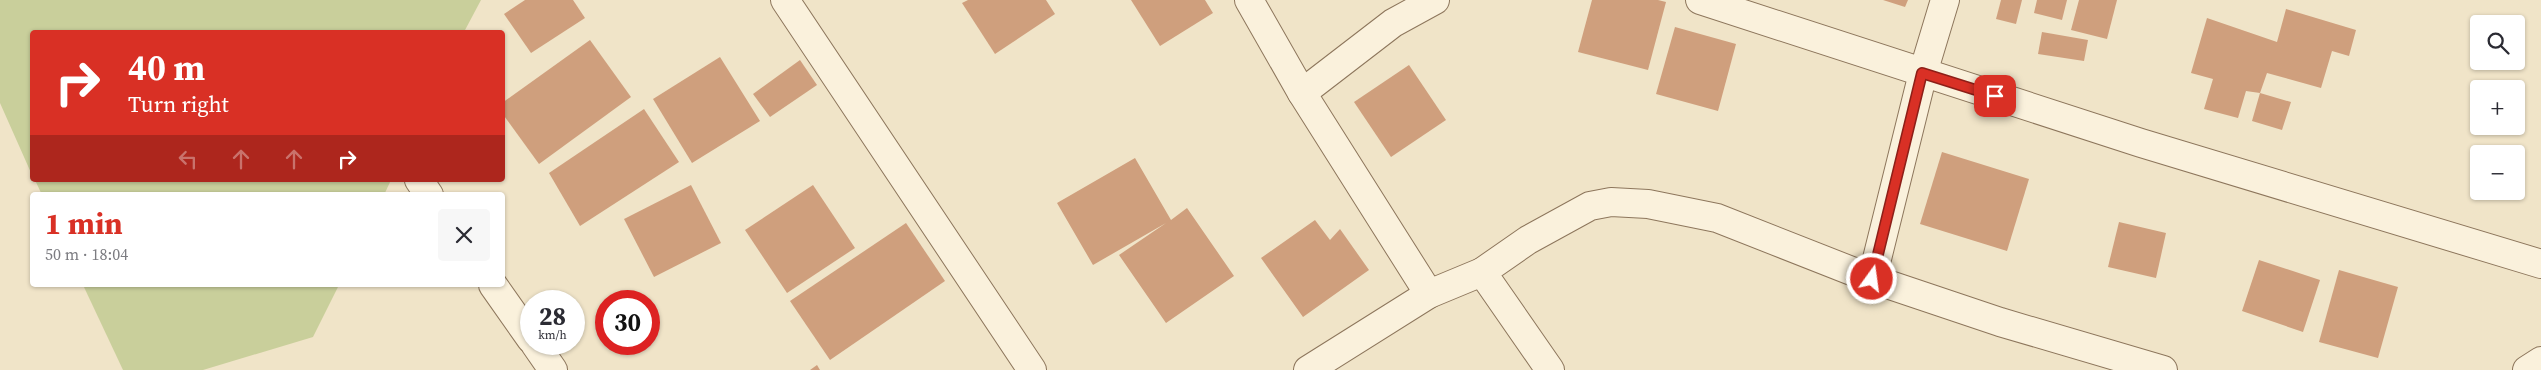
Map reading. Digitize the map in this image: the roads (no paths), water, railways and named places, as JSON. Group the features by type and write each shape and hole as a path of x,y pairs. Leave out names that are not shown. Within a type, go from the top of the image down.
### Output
{"street":[{"path":"785,0 1032,370"},
{"path":"1249,0 1302,93 1429,294"},
{"path":"1302,93 1393,23 1435,0"},
{"path":"1700,0 2141,142 2541,264"},
{"path":"1872,279 1922,73 1945,0"},
{"path":"1308,370 1429,294 1482,272 1570,215 1590,206 1611,202 1648,204 1717,218 1872,279 2000,322 2163,370"},
{"path":"1482,272 1528,335 1550,370"},
{"path":"494,287 520,323"},
{"path":"543,355 554,370"},
{"path":"2527,370 2541,361"}]}
